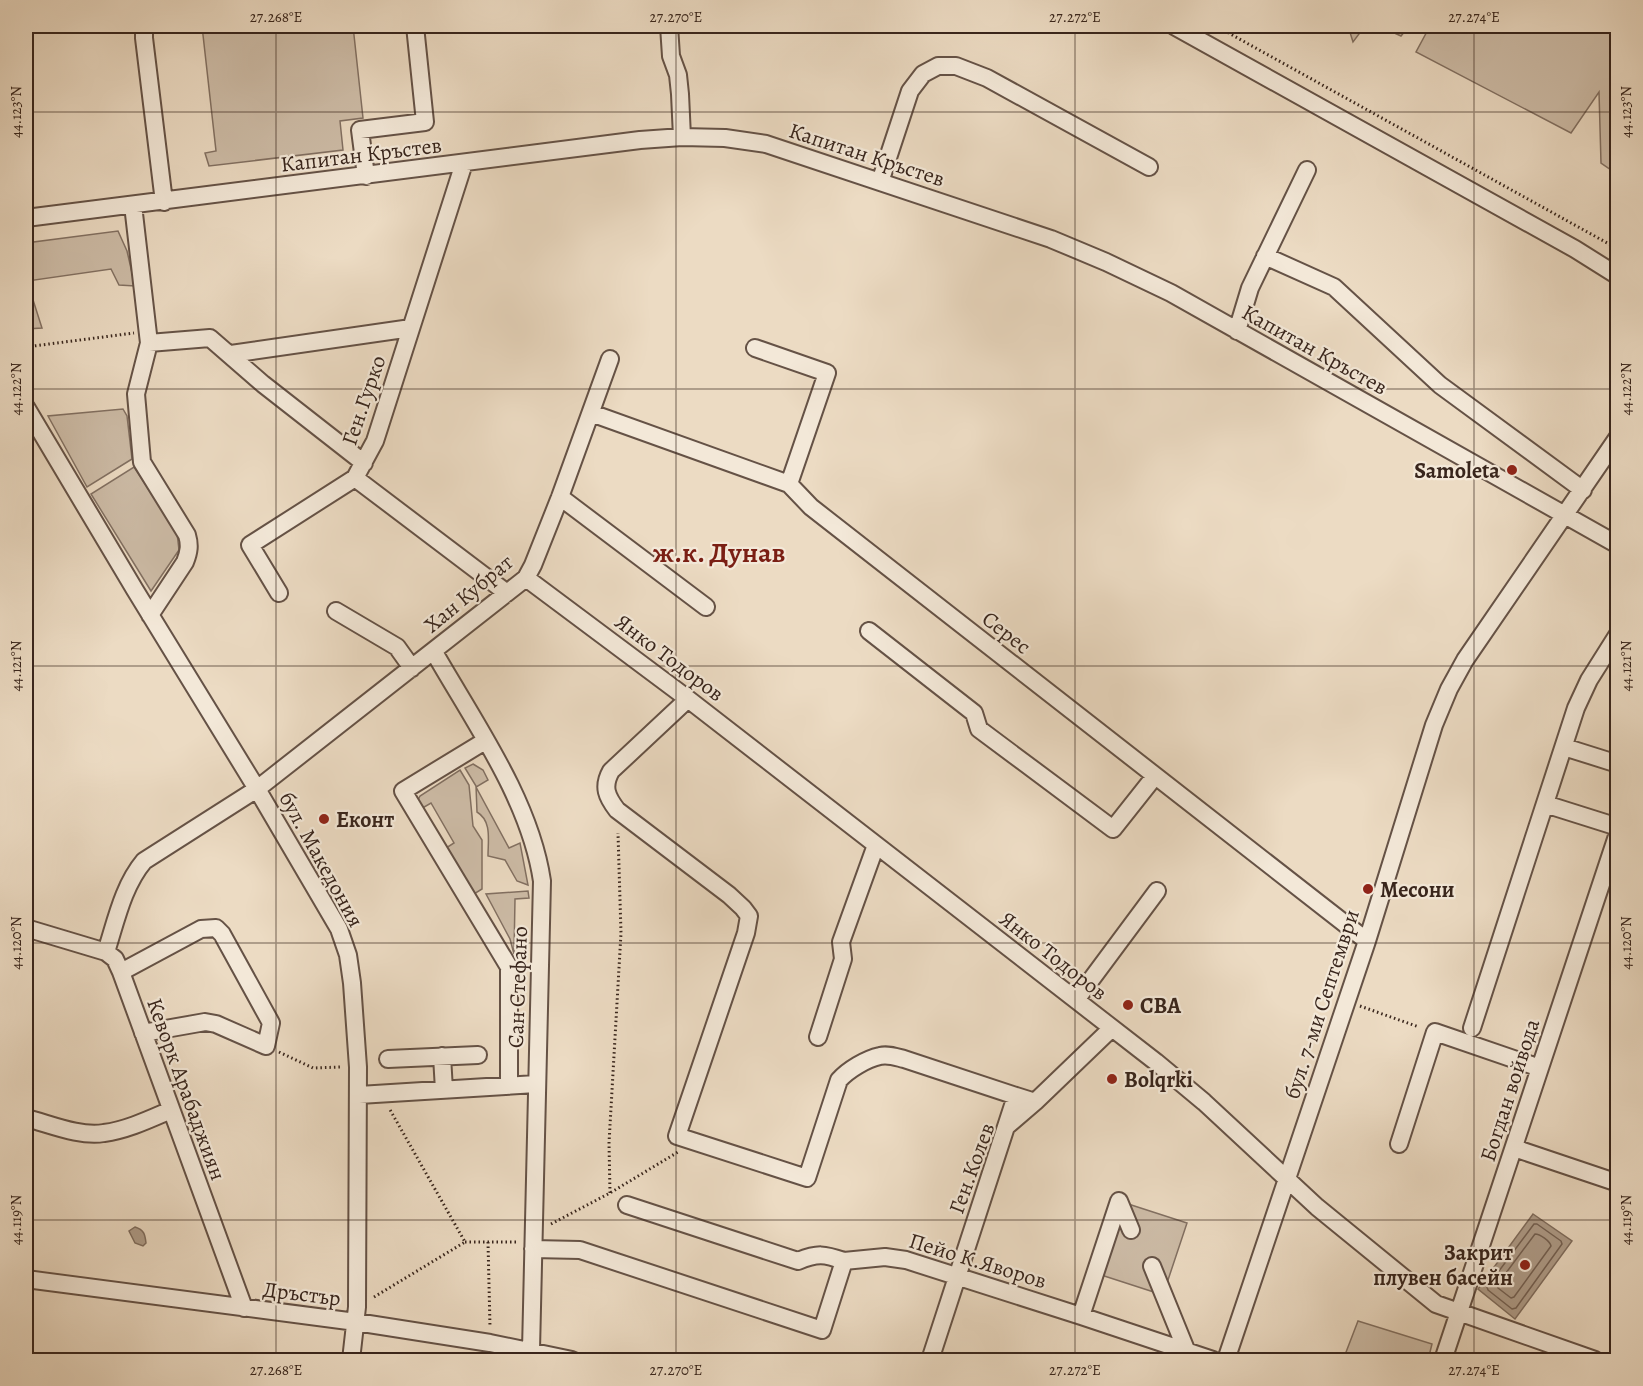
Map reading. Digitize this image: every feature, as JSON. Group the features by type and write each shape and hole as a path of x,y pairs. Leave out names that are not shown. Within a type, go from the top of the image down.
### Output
{"street":[{"path":"366,176 360,130 425,122 416,26"},
{"path":"669,26 671,56 678,75 682,137"},
{"path":"1174,26 1575,249 1617,276"},
{"path":"140,30 164,202"},
{"path":"880,182 910,91 923,74 938,66 956,66 987,78 1149,166"},
{"name":"Капитан Кръстев","path":"26,218 640,141 682,137 725,138 766,144 1051,239 1172,293 1617,545"},
{"name":"Ген.Гурко","path":"279,593 250,545 355,478 364,463 375,441 464,164"},
{"path":"1237,331 1250,288 1307,170"},
{"path":"133,205 148,337 136,394 142,462 190,543 189,554 185,562 150,615"},
{"path":"1265,256 1334,286 1440,385 1583,490"},
{"path":"231,354 411,328"},
{"path":"148,337 210,338 263,384 364,463"},
{"path":"754,348 827,373 789,484"},
{"name":"Хан Кубрат","path":"106,952 127,888 134,873 144,861 257,789 526,578 533,566 560,497 610,359"},
{"name":"бул. Македония","path":"26,407 339,928 348,955 352,983 359,1095 356,1314 351,1360"},
{"name":"Серес","path":"591,413 789,484 811,507 1366,941"},
{"name":"бул. 7-ми Септември","path":"1226,1360 1366,941 1434,725 1449,688 1465,660 1617,437"},
{"path":"355,478 507,593"},
{"path":"560,497 706,607"},
{"name":"Янко Тодоров","path":"526,578 688,699 1112,1028 1204,1102 1317,1207 1436,1304 1595,1360"},
{"path":"336,611 397,648 412,668"},
{"path":"868,631 974,713 979,729 1113,829 1155,776"},
{"path":"1472,1028 1581,698 1589,680 1617,634"},
{"name":"Сан Стефано","path":"434,652 513,790 538,858 542,881 531,1350"},
{"path":"688,699 611,771 605,788 617,810 729,895 749,916 746,933 677,1136 807,1178 839,1080 845,1072 880,1056 891,1055 1035,1102"},
{"path":"485,741 403,790 509,967 509,1086"},
{"path":"1564,747 1617,764"},
{"path":"1545,804 1617,827"},
{"name":"Богдан войвода","path":"1443,1360 1617,833"},
{"path":"818,1038 843,959 841,942 876,845"},
{"path":"1076,1000 1157,891"},
{"path":"26,928 106,952"},
{"path":"121,972 201,929 216,928 222,934 271,1023 266,1046 216,1024 205,1022 143,1033"},
{"name":"Кеворк Арабаджиян","path":"106,952 114,959 121,972 244,1308"},
{"name":"Ген.Колев","path":"930,1360 1006,1126 1035,1102 1112,1028"},
{"path":"1399,1144 1435,1032 1540,1068"},
{"path":"388,1059 478,1055"},
{"path":"442,1056 444,1090"},
{"path":"359,1095 536,1084"},
{"path":"1006,1126 1016,1096"},
{"path":"26,1118 85,1133 102,1134 120,1130 171,1110"},
{"path":"1514,1148 1617,1183"},
{"path":"1081,1316 1119,1201 1131,1230"},
{"name":"Пейо К.Яворов","path":"627,1205 798,1262 812,1255 825,1254 844,1261 885,1257 906,1260 1213,1360"},
{"path":"534,1242 580,1250 822,1330 844,1261"},
{"path":"1152,1266 1187,1352"},
{"name":"Дръстър","path":"26,1279 244,1308 356,1314 572,1360"}],"path":[{"path":"1216,26 1617,249"},
{"path":"26,347 148,337"},
{"path":"610,1193 609,1143 621,933 617,810"},
{"path":"1346,1001 1435,1032"},
{"path":"266,1046 313,1068 358,1067"},
{"path":"380,1093 465,1242"},
{"path":"356,1314 465,1242 534,1242 695,1142"},
{"path":"488,1242 490,1343"}],"shaded area":[{"path":"202,26 353,26 363,118 340,121 343,150 209,166 205,153 216,151"},
{"path":"1348,26 1365,26 1353,42"},
{"path":"1379,26 1409,26 1401,36"},
{"path":"1430,26 1617,26 1617,174 1601,163 1599,92 1571,133 1416,52"},
{"path":"118,231 127,251 135,286 119,285 111,269 27,281 42,328 26,329 26,243"},
{"path":"123,409 127,416 132,459 87,487 48,416"},
{"path":"134,467 177,533 179,550 151,591 91,494"},
{"path":"473,764 483,770 488,780 476,787 465,768"},
{"path":"460,770 469,785 473,826 482,840 482,889 474,894 446,848 454,843 431,803 419,810 417,802 420,796"},
{"path":"476,787 509,848 520,843 528,885 517,881 505,860 488,856 488,831 485,820 477,812"},
{"path":"528,891 529,898 515,899 514,954 510,939 486,894"},
{"path":"1119,1201 1187,1223 1163,1295 1095,1273"},
{"path":"1358,1321 1432,1344 1428,1360 1343,1360"}],"water":[{"name":"Закрит плувен басейн","path":"1533,1214 1572,1241 1515,1319 1478,1289"},
{"path":"135,1227 144,1235 146,1243 143,1246 135,1243 129,1231"}],"place":[{"name":"Samoleta","path":"1512,470"},
{"name":"Еконт","path":"324,819"},
{"name":"Месони","path":"1368,889"},
{"name":"CBA","path":"1128,1005"},
{"name":"Bolqrki","path":"1112,1079"},
{"name":"Закрит плувен басейн","path":"1525,1265"}],"district":[{"name":"ж.к. Дунав","path":"719,552"}]}
